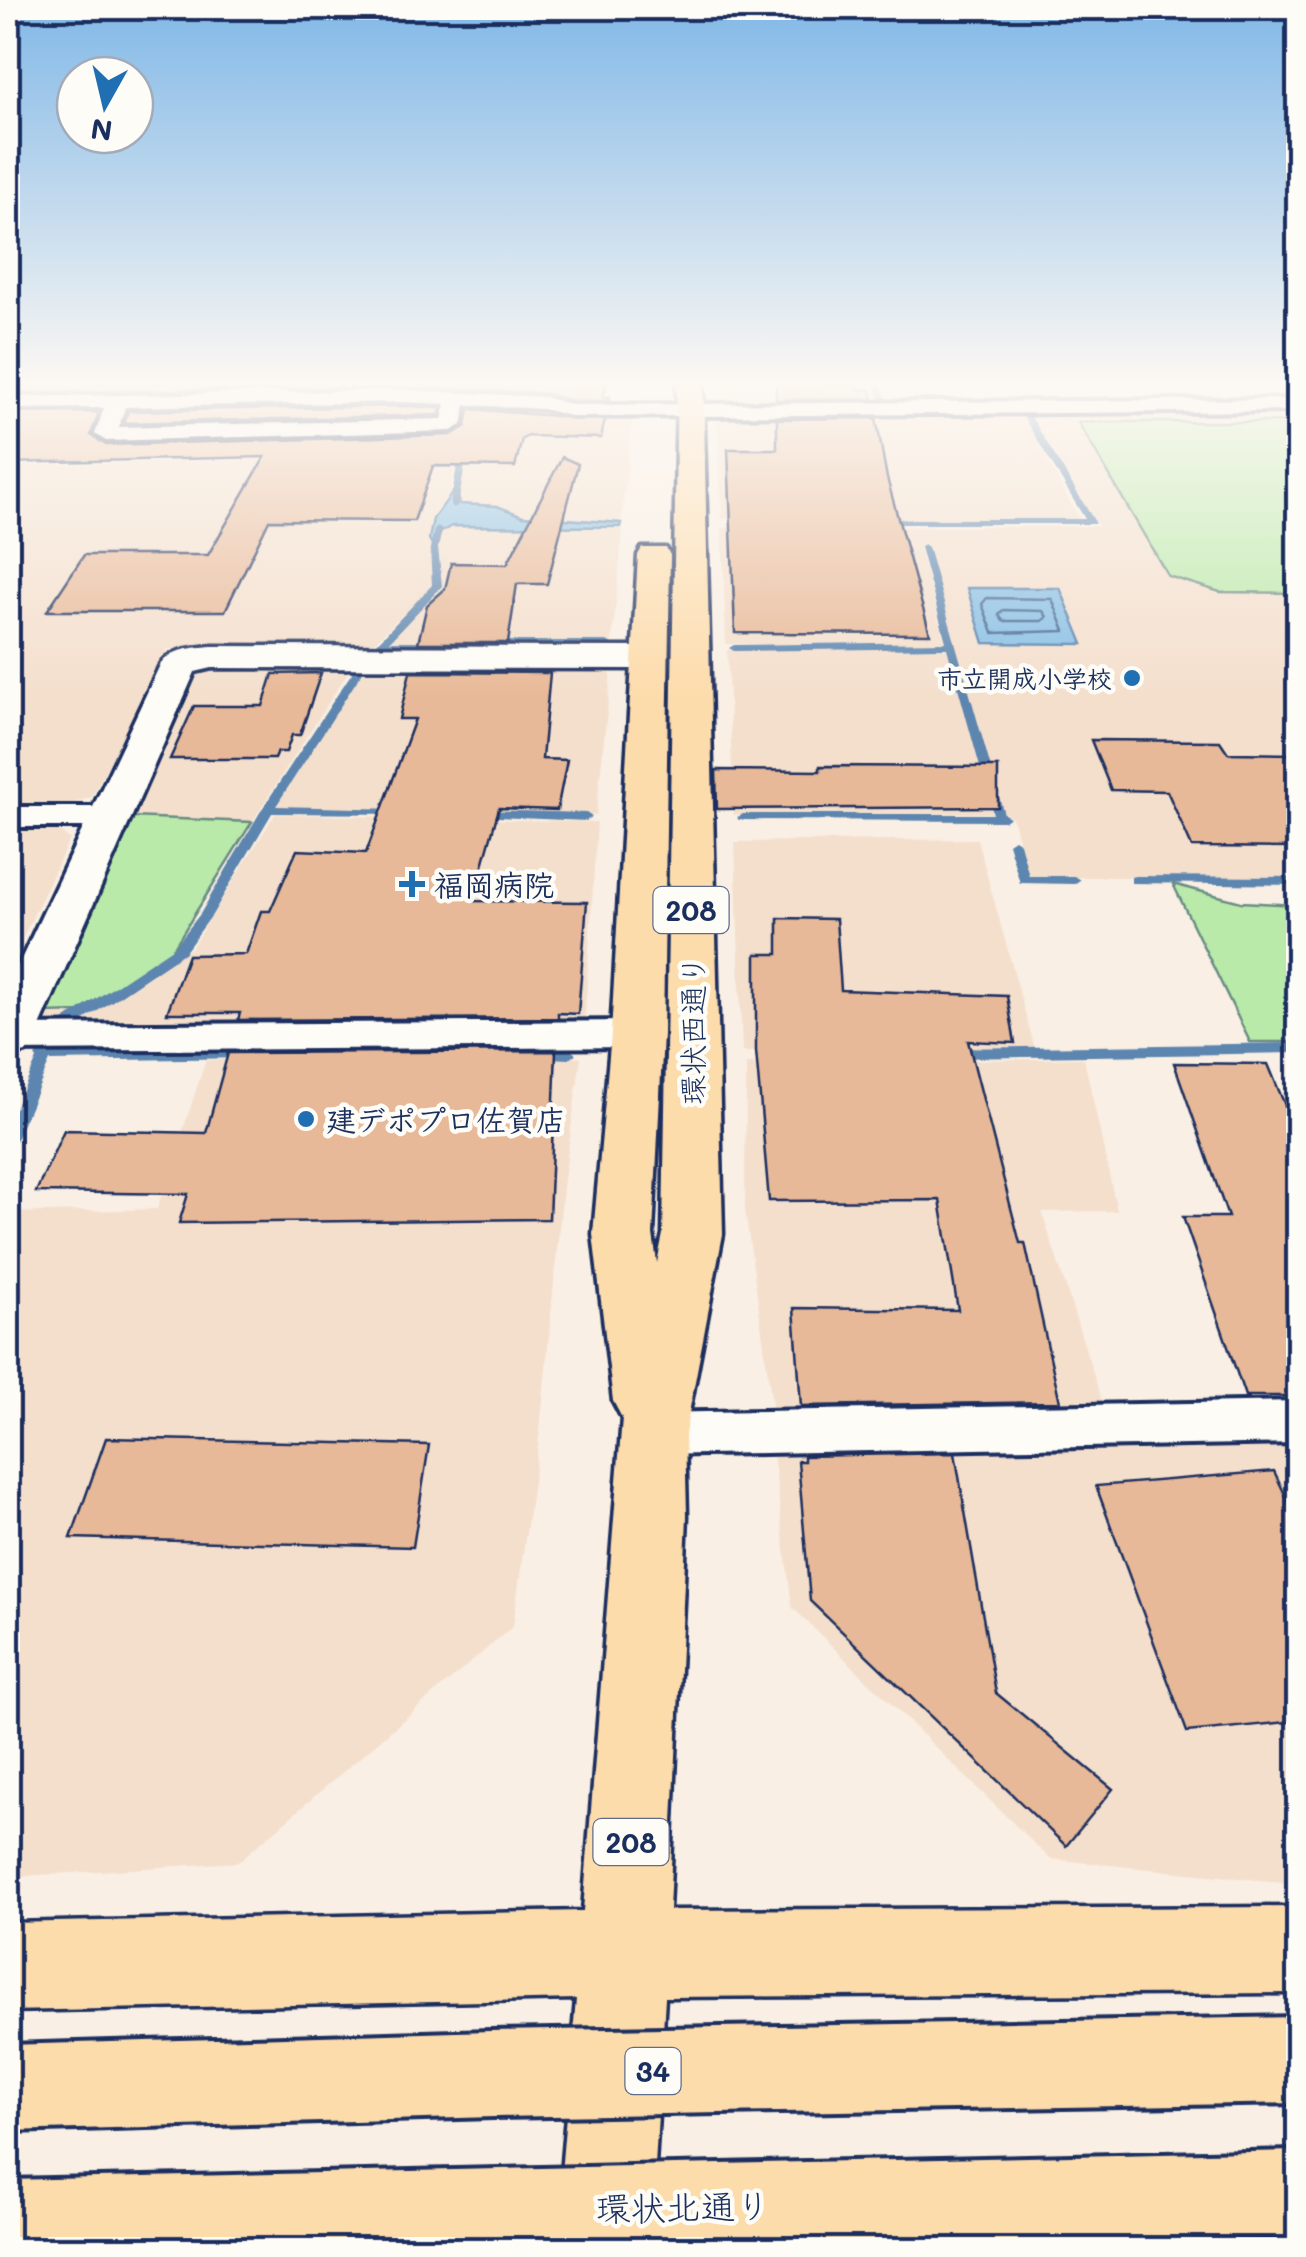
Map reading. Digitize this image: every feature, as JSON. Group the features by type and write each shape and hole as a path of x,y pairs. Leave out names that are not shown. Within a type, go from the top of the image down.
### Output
{"highway":[{"name":"環状西通り","path":"652,1434 623,1234 637,1034 649,658 666,486"},
{"name":"環状西通り","path":"604,2250 650,1535 652,1434 693,1234 677,486"},
{"path":"8,1967 624,1954 1298,1950"},
{"name":"34","path":"8,2088 492,2074 1298,2060"},
{"name":"環状北通り","path":"8,2223 1298,2194"}],"street":[{"path":"637,1034 15,1039 109,816 179,665 192,659 649,658"},
{"path":"8,817 109,816"},
{"path":"652,1434 1298,1422"}],"shaded area":[{"path":"8,486 451,486 433,519 429,539 433,586 368,648 167,649 92,797 61,807 8,807"},
{"path":"462,486 625,486 621,521 558,520 523,516 497,506 459,504"},
{"path":"720,486 1062,486 1080,520 722,519"},
{"name":"市立開成小学校","path":"1074,486 1298,486 1298,877 1028,877 1012,817 1001,811 928,546 919,547 945,643 726,644 722,528 1098,526"},
{"path":"451,526 623,529 612,642 391,639 441,586 436,545 441,532"},
{"path":"949,649 992,813 734,815 727,650"},
{"path":"595,667 611,674 596,815 274,807 364,668"},
{"path":"350,669 252,822 130,817 194,677 204,670"},
{"name":"福岡病院","path":"275,814 597,822 583,1046 31,1051 45,1013 80,1012 192,947"},
{"path":"8,826 51,826 70,839 8,969"},
{"path":"977,839 1035,1049 742,1052 735,842"},
{"path":"581,1057 563,1187 540,1431 513,1626 238,1862 8,1877 8,1213 157,1209 206,1060"},
{"path":"1084,1058 1117,1211 1042,1212 1106,1414 774,1418 745,1209 746,1064"},
{"path":"1298,1437 1298,1884 1050,1859 792,1607 772,1445"}],"green space":[{"path":"1116,486 1298,486 1298,593 1220,592 1168,576"},
{"path":"130,817 252,822 171,952 80,1012 45,1013"},
{"path":"1173,884 1241,902 1298,905 1298,1042 1250,1042"}],"water":[{"path":"456,488 460,504 497,506 523,516 621,523 620,527 452,526 441,532 434,548 429,539 433,519"},
{"path":"967,588 1060,588 1083,644 984,643"}],"building":[{"path":"248,486 426,486 414,521 269,520 225,611 47,611 84,555 208,555"},
{"path":"547,486 572,486 547,584 517,584 508,643 418,643 427,605 445,589 451,563 507,564"},
{"path":"729,486 889,486 930,634 735,633"},
{"path":"410,672 550,673 542,759 567,760 557,810 499,808 473,901 587,902 578,1014 558,1013 558,1018 238,1020 240,1013 167,1013 188,955 246,954 261,911 270,911 297,850 366,853 415,719 399,719"},
{"path":"321,673 300,735 292,735 286,752 277,752 274,759 170,759 194,706 263,706 273,674"},
{"path":"1091,740 1220,741 1228,753 1298,754 1298,848 1192,847 1167,791 1111,790"},
{"path":"820,766 998,767 998,807 717,809 716,770 820,771"},
{"path":"778,918 836,919 841,990 1007,996 1015,1043 968,1041 1020,1243 1025,1243 1060,1402 801,1406 794,1308 958,1310 940,1200 769,1201 756,1051 756,954 778,954"},
{"path":"556,1051 549,1219 179,1223 188,1194 36,1192 64,1130 206,1133 228,1053"},
{"path":"1174,1063 1268,1064 1298,1137 1298,1396 1245,1396 1183,1217 1228,1217"},
{"path":"106,1438 429,1445 413,1547 71,1538"},
{"path":"955,1453 996,1693 1113,1789 1066,1846 810,1601 798,1461 804,1461 804,1456"},
{"path":"1274,1471 1298,1522 1298,1721 1187,1732 1096,1486"}],"waterway":[{"path":"454,505 457,486"},
{"path":"880,522 1091,522 1069,486"},
{"path":"379,647 437,586 434,548 438,530"},
{"path":"924,547 999,815"},
{"path":"382,644 607,644"},
{"path":"734,648 950,645"},
{"path":"268,809 358,671"},
{"path":"45,1056 56,1032 180,949 206,915 268,809"},
{"path":"268,809 399,812"},
{"path":"477,814 586,817"},
{"path":"743,818 1004,817"},
{"path":"1014,843 1024,880 1074,880"},
{"path":"1135,880 1298,881"},
{"path":"952,1053 1298,1048"},
{"path":"536,1054 569,1054"},
{"path":"45,1056 248,1055"},
{"path":"8,1140 45,1056"}],"place":[{"name":"市立開成小学校","path":"1132,678"},
{"name":"福岡病院","path":"412,884"},
{"name":"建デポプロ佐賀店","path":"306,1119"}]}
